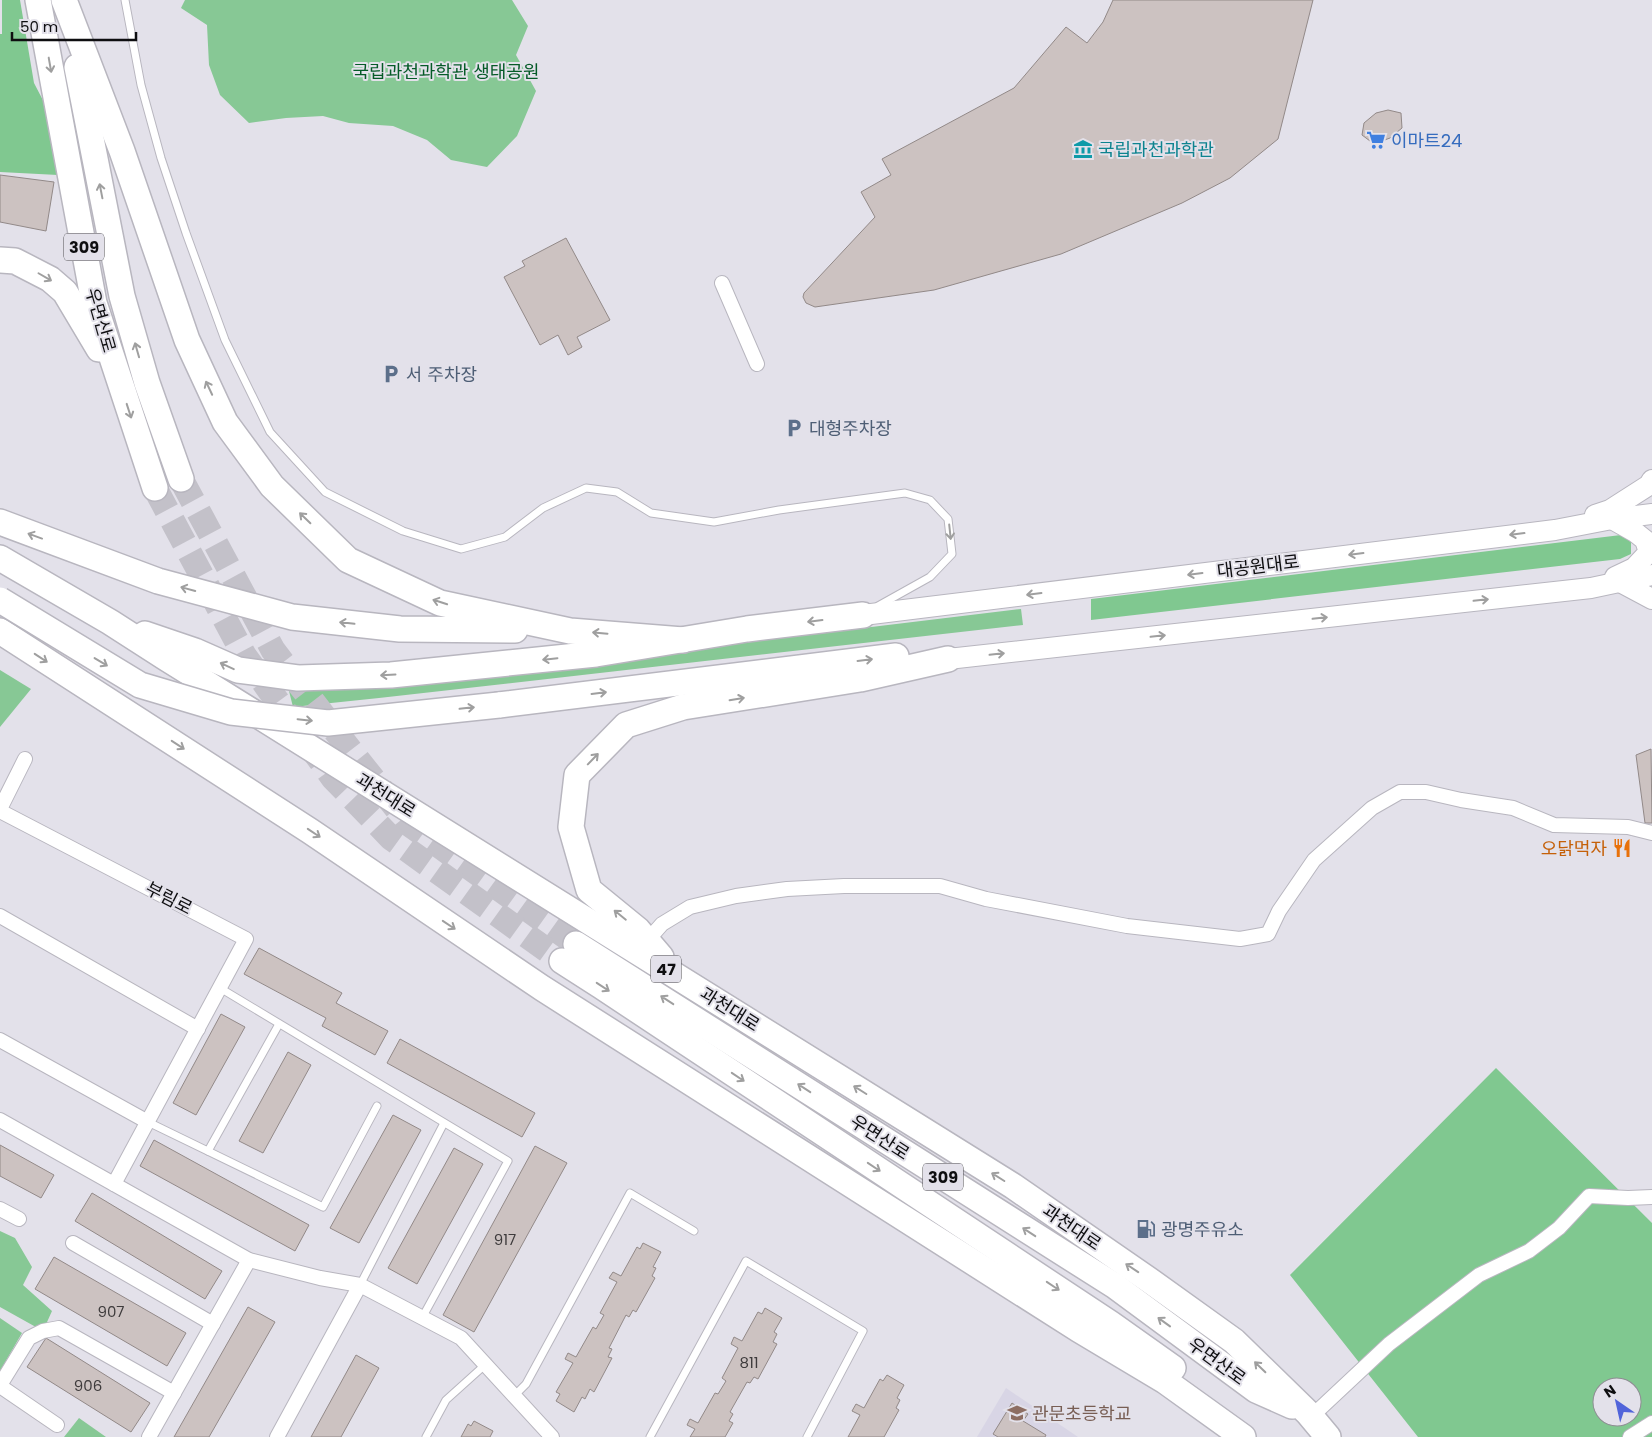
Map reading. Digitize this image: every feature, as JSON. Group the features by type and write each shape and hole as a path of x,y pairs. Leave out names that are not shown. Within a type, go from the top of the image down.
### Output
{"highway":[{"name":"우면산로","path":"38,0 94,303 155,488"},
{"name":"우면산로","path":"64,0 122,296 146,383 181,479"},
{"path":"64,0 122,151 187,340 225,422 272,486 348,560 440,603 570,631"},
{"path":"0,260 15,261 50,280 65,292 120,385"},
{"path":"0,522 158,581 292,617 400,629 570,631 683,640"},
{"path":"0,550 23,573"},
{"name":"과천대로","path":"0,558 110,622 1013,1186 1234,1341 1310,1415 1328,1437"},
{"path":"0,600 140,685 231,712 328,723 499,705 915,653 948,659"},
{"path":"110,622 195,651 238,670 298,678 391,675 596,654 747,630 863,615"},
{"path":"0,631 310,830 542,988 1078,1329 1165,1381 1242,1437"},
{"path":"677,976 638,930 590,890 570,827 577,775 626,725 683,707 860,679 948,659"},
{"name":"우면산로","path":"1254,1437 1234,1411 1111,1324 602,986 569,952 1115,1286 1256,1390 1310,1415"}],"street":[{"path":"722,283 757,364"},
{"path":"1555,530 1610,510 1649,485 1652,480"},
{"name":"대공원대로","path":"863,615 1555,530 1612,518 1652,514"},
{"path":"1591,588 1634,568 1649,552 1645,540 1612,518"},
{"path":"948,659 1591,588 1622,583 1652,575"},
{"path":"1622,583 1652,599"},
{"name":"부림로","path":"25,759 0,810 246,939 114,1184"},
{"path":"647,941 662,924 690,907 736,896 787,888 844,886 940,886 986,899 1127,926 1240,939 1268,934 1279,911 1314,860 1372,808 1400,792 1426,792 1461,800 1513,808 1554,825 1628,827 1652,833"},
{"path":"0,916 198,1029"},
{"path":"0,1040 148,1122"},
{"path":"0,1120 249,1260 320,1278 360,1285 462,1338 552,1437"},
{"path":"1310,1415 1396,1338 1478,1275 1529,1251 1559,1228 1589,1196 1652,1197"},
{"path":"0,1209 19,1220"},
{"path":"73,1242 213,1324"},
{"path":"149,1437 249,1260"},
{"path":"276,1437 360,1285"},
{"path":"57,1426 0,1385 29,1338 43,1331 59,1328 174,1392"},
{"path":"1630,1437 1652,1423"}],"lane":[{"path":"125,0 141,85 161,158 186,234 225,340 270,432 325,492 403,531 461,549 505,537 543,508 586,488 617,492 651,513 714,522 788,508 905,493 930,500 948,519 952,554 930,577 863,615"},
{"path":"220,988 508,1161 422,1318"},
{"path":"208,1151 280,1024"},
{"path":"148,1122 322,1207 377,1106"},
{"path":"360,1285 444,1122"},
{"path":"514,1396 526,1384 630,1193 694,1231"},
{"path":"650,1437 746,1261 863,1331 807,1437"},
{"path":"426,1437 446,1400 486,1364"}],"shaded area":[{"name":"관문초등학교","path":"1006,1388 1078,1437 977,1437"}],"green space":[{"path":"2,0 20,0 34,83 48,110 58,175 0,172 0,34 2,34"},
{"name":"국립과천과학관 생태공원","path":"185,0 512,0 528,26 516,55 536,91 517,136 487,167 451,160 427,140 393,126 349,123 323,116 249,123 220,95 209,65 207,25 181,8"},
{"path":"1621,535 1631,542 1631,554 1620,559 1091,620 1091,599"},
{"path":"1021,609 1023,625 379,698 293,707 288,687 666,652"},
{"path":"0,670 31,689 0,727"},
{"path":"1496,1068 1652,1223 1652,1437 1418,1437 1290,1275"},
{"path":"0,1231 15,1238 32,1267 23,1285 52,1311 43,1331 0,1307"},
{"path":"0,1318 22,1333 0,1371"},
{"path":"79,1418 106,1437 64,1437"}],"building":[{"name":"국립과천과학관","path":"1113,0 1313,0 1278,139 1230,178 1182,203 1061,254 934,290 815,307 806,303 803,297 804,293 875,217 861,192 891,175 882,159 1014,88 1066,27 1087,43 1103,22"},
{"path":"1388,110 1401,113 1402,128 1390,138 1374,144 1362,135 1364,123 1376,113"},
{"path":"0,175 54,182 46,231 0,222"},
{"path":"566,238 610,320 577,337 582,347 568,355 558,335 540,345 504,277 525,266 522,261"},
{"path":"1651,749 1652,823 1645,823 1636,755"},
{"path":"259,948 342,993 336,1003 388,1031 375,1055 322,1026 326,1018 244,974"},
{"path":"221,1014 245,1027 196,1115 173,1103"},
{"path":"400,1039 535,1113 522,1137 387,1063"},
{"path":"288,1052 311,1065 263,1153 239,1141"},
{"path":"393,1115 421,1130 359,1243 330,1228"},
{"path":"154,1140 309,1225 295,1251 140,1166"},
{"path":"0,1145 54,1175 41,1198 0,1176"},
{"path":"535,1146 567,1163 474,1332 443,1315"},
{"path":"454,1148 483,1164 417,1284 388,1268"},
{"path":"92,1193 222,1271 205,1299 75,1221"},
{"path":"643,1243 661,1252 653,1267 656,1268 652,1276 655,1278 636,1312 633,1310 629,1317 626,1315 609,1348 612,1349 608,1357 612,1358 594,1392 590,1389 585,1399 582,1397 574,1412 556,1401 560,1394 556,1392 573,1363 565,1359 568,1353 576,1357 593,1327 596,1329 604,1315 600,1313 617,1282 609,1278 613,1272 621,1276 637,1247 640,1249"},
{"path":"54,1257 186,1333 167,1366 35,1289"},
{"path":"248,1307 275,1322 209,1437 174,1437"},
{"path":"765,1308 782,1318 774,1332 777,1334 773,1342 777,1344 758,1379 754,1377 750,1383 747,1382 730,1412 733,1414 729,1421 733,1423 725,1437 690,1437 695,1429 687,1425 690,1419 698,1423 715,1393 718,1394 726,1381 722,1378 738,1348 731,1344 734,1337 742,1341 758,1312 762,1314"},
{"path":"46,1338 150,1403 131,1432 27,1367"},
{"path":"356,1355 379,1368 341,1437 311,1437"},
{"path":"887,1375 904,1385 897,1398 900,1400 896,1408 899,1410 884,1437 848,1437 860,1415 852,1411 856,1404 864,1408 880,1379 883,1381"},
{"path":"1012,1403 1028,1414 1023,1421 1046,1435 1045,1437 998,1437 993,1434"},
{"path":"474,1421 493,1431 490,1437 461,1437 468,1424 471,1426"}],"tunnel":[{"path":"181,479 273,650 409,824 576,944"},
{"path":"155,488 244,655 333,778 391,838 562,961"}],"place":[{"name":"이마트24","path":"1376,140"},
{"name":"국립과천과학관","path":"1083,149"},
{"name":"서 주차장","path":"391,374"},
{"name":"대형주차장","path":"794,428"},
{"name":"오닭먹자","path":"1622,848"},
{"name":"광명주유소","path":"1146,1229"},
{"name":"관문초등학교","path":"1017,1413"}]}
